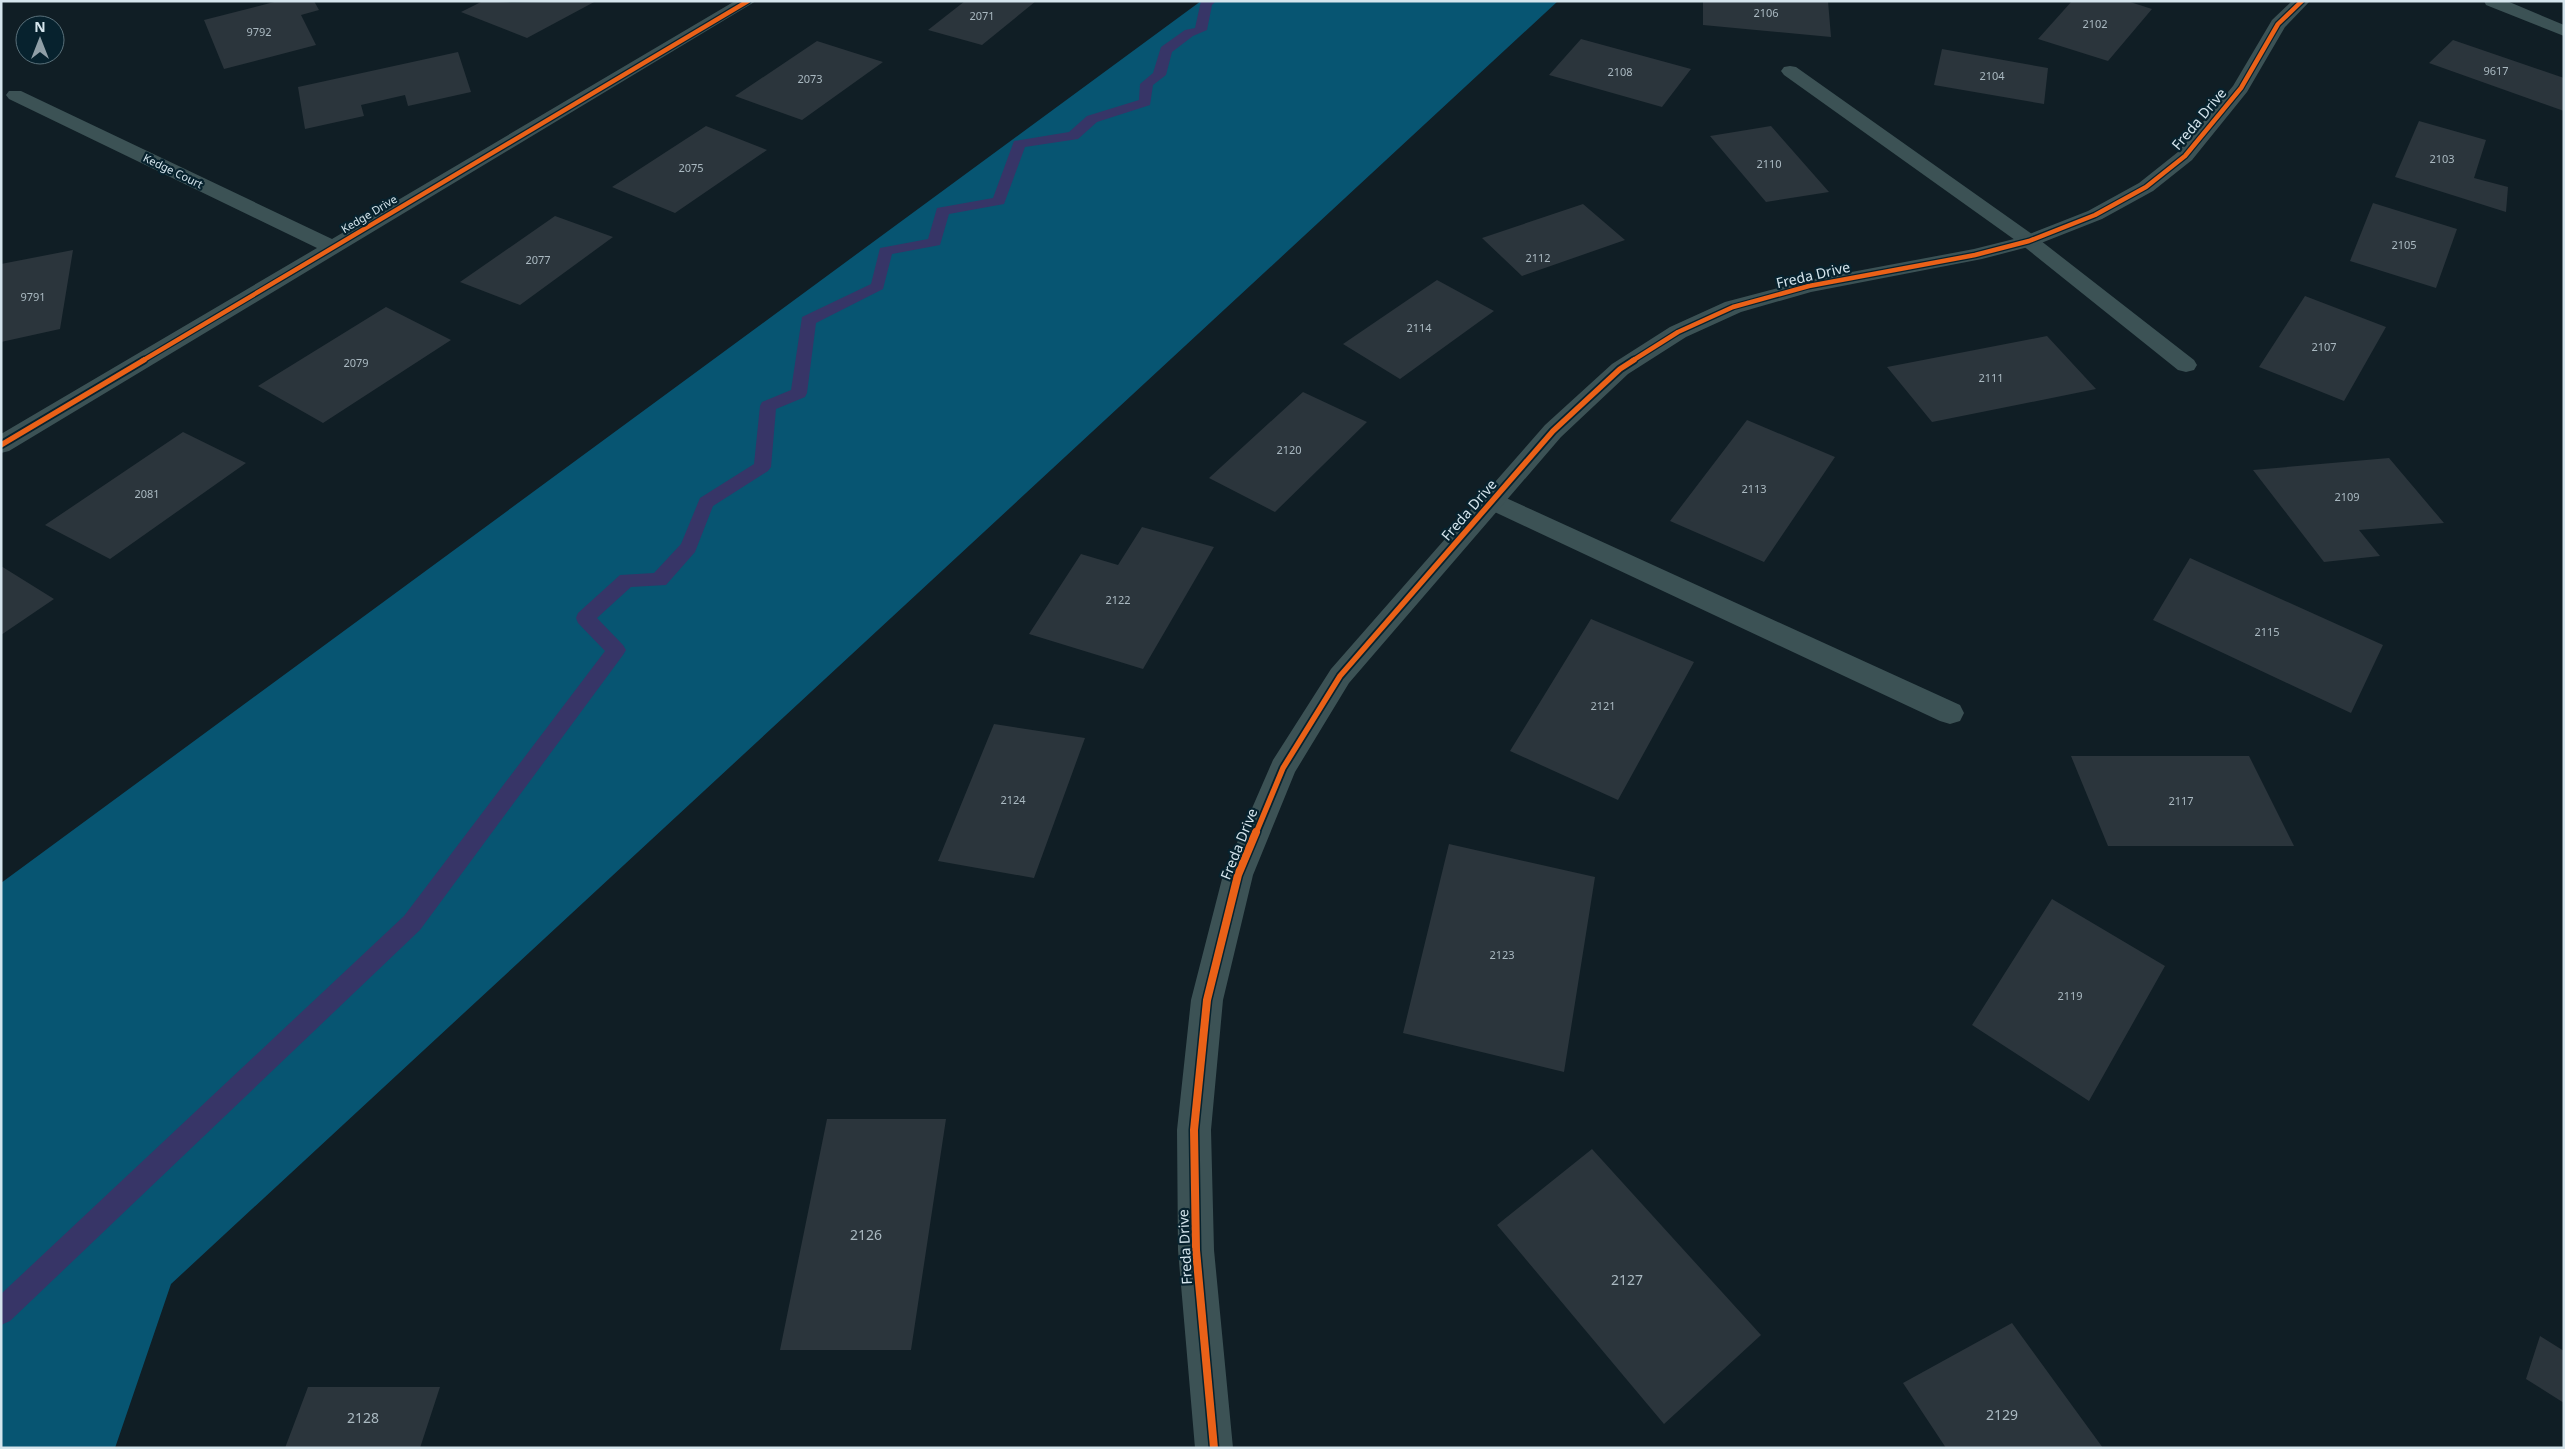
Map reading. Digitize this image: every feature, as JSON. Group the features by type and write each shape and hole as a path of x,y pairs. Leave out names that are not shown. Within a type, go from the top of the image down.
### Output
{"street":[{"name":"Kedge Drive","path":"1,444 748,1"},
{"name":"Freda Drive","path":"1214,1448 1196,1250 1194,1130 1207,1000 1238,875 1283,768 1340,676 1553,431 1620,369 1678,332 1733,308 1809,286 1975,255 2028,241 2095,215 2146,187 2186,156 2241,88 2278,24 2302,1"},
{"path":"2492,1 2564,31"},
{"path":"1790,71 2028,241 2186,366"},
{"name":"Kedge Court","path":"15,95 332,247"},
{"path":"1493,501 1950,713"}],"shaded area":[{"path":"1201,1 1558,1 171,1284 115,1448 1,1448 1,883"}],"building":[{"path":"278,1 314,1 319,10 301,15 316,45 224,69 204,20"},
{"path":"483,1 512,3 596,1 527,38 461,12"},
{"path":"965,1 1036,1 982,45 928,30"},
{"path":"1703,1 1828,1 1831,37 1703,25"},
{"path":"2072,1 2127,1 2152,9 2108,61 2038,39"},
{"path":"1581,39 1691,69 1662,107 1549,75"},
{"path":"2453,40 2564,78 2564,111 2429,63"},
{"path":"817,41 883,62 802,120 735,96"},
{"path":"1942,49 2048,68 2044,104 1934,85"},
{"path":"458,52 471,92 408,106 405,95 361,105 364,116 305,129 298,87"},
{"path":"2419,121 2486,140 2474,178 2508,187 2506,212 2395,177"},
{"path":"706,126 767,150 675,213 612,187"},
{"path":"1771,126 1829,192 1766,202 1710,136"},
{"path":"2373,203 2457,229 2436,288 2350,261"},
{"path":"1583,204 1625,240 1522,276 1482,238"},
{"path":"555,216 613,237 520,305 460,282"},
{"path":"73,250 60,329 1,342 1,264"},
{"path":"1437,280 1494,311 1400,379 1343,344"},
{"path":"2305,296 2386,327 2344,401 2259,367"},
{"path":"386,307 451,340 323,423 258,386"},
{"path":"2047,336 2096,389 1932,422 1887,367"},
{"path":"1303,392 1367,422 1275,512 1209,478"},
{"path":"1747,420 1835,457 1764,562 1670,521"},
{"path":"183,432 246,463 110,559 45,525"},
{"path":"2389,458 2444,523 2359,530 2380,556 2324,562 2253,470"},
{"path":"1142,527 1214,547 1143,669 1029,634 1081,554 1118,565"},
{"path":"2190,558 2383,645 2351,713 2153,620"},
{"path":"1,566 54,599 1,635"},
{"path":"1591,619 1694,662 1618,800 1510,751"},
{"path":"994,724 1085,738 1034,878 938,861"},
{"path":"2071,756 2249,756 2294,846 2108,846"},
{"path":"1449,844 1595,877 1564,1072 1403,1033"},
{"path":"2052,899 2165,966 2089,1101 1972,1025"},
{"path":"827,1119 946,1119 911,1350 780,1350"},
{"path":"1592,1149 1761,1335 1664,1424 1497,1225"},
{"path":"2012,1323 2103,1448 1946,1448 1903,1383"},
{"path":"2540,1336 2564,1351 2564,1403 2526,1379"},
{"path":"308,1387 440,1387 420,1448 285,1448"}],"waterway":[{"path":"1,1312 412,923 616,650 585,618 627,580 659,580 689,547 706,502 762,467 768,406 799,393 808,320 878,286 885,251 935,242 942,211 999,201 1019,144 1073,136 1092,119 1145,102 1147,84 1159,75 1166,50 1189,33 1201,30 1206,3 1210,1"}],"cycle path":[{"path":"1,445 748,1"},
{"path":"1214,1448 1196,1250 1194,1130 1207,1000 1238,875 1283,768 1340,676 1553,431 1620,369 1678,332 1733,307 1809,286 1975,255 2029,241 2095,215 2146,187 2185,156 2241,88 2278,24 2302,1"}]}
